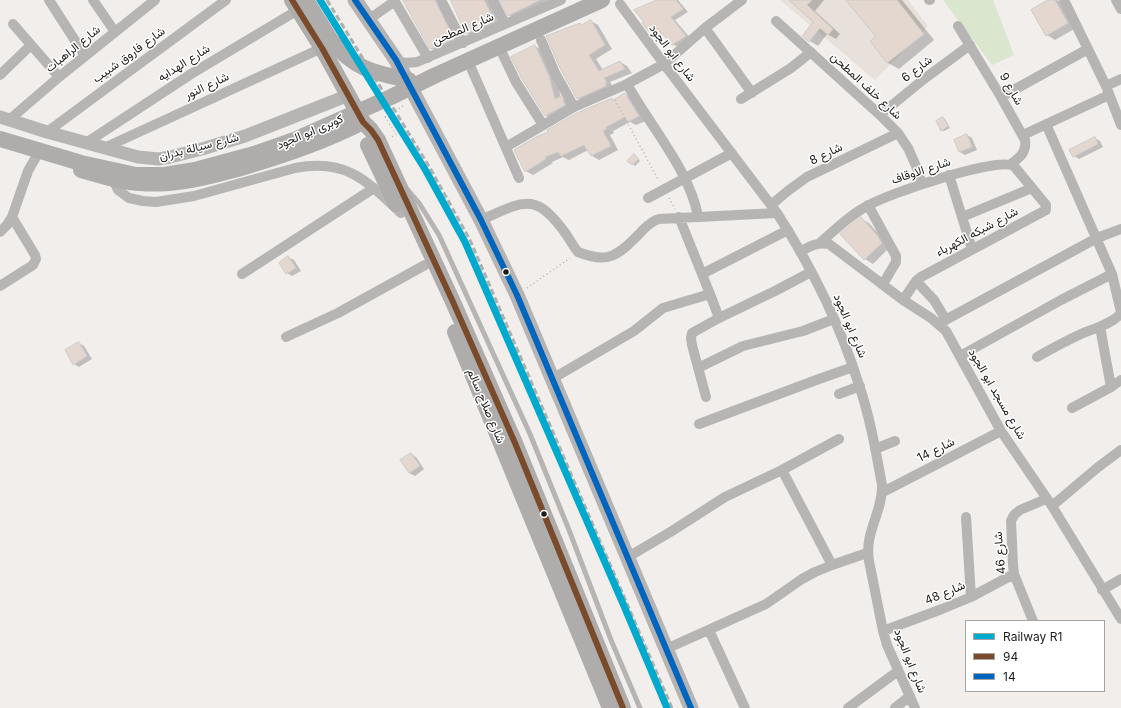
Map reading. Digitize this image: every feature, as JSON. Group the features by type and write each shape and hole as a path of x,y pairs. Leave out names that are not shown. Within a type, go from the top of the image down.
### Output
{"main road":[{"path":"355,0 396,60 481,220 517,296 691,708"},
{"name":"كوبرى ابو الجود","path":"3,122 83,154 126,165 154,168 193,162 265,142 409,80 582,0"},
{"name":"كوبرى ابو الجود","path":"0,140 80,163 136,175 164,175 195,170 254,154 294,140 602,0"},
{"path":"0,140 36,157 113,179 126,182 153,184 180,182 207,177 301,149 341,133 363,122 326,44 299,3"},
{"path":"326,44 338,49 358,65 382,75 409,80"},
{"name":"شارع صلاح سالم","path":"363,122 378,140 453,302 515,443 623,708"},
{"name":"شارع صلاح سالم","path":"363,122 367,143 450,320 610,708"}],"street":[{"path":"49,0 85,56"},
{"path":"94,0 115,32"},
{"name":"شارع فاروق شبيب","path":"47,132 226,0"},
{"path":"368,20 394,0 428,58"},
{"path":"441,0 462,43"},
{"path":"493,0 505,24"},
{"name":"شارع المطحن","path":"396,60 405,63 417,62 428,58 561,0"},
{"path":"506,147 574,107 627,84 664,64 705,28 742,0"},
{"path":"1064,0 1107,90 1121,125"},
{"path":"1116,0 1121,10"},
{"name":"شارع الراهبات","path":"3,122 115,32 148,2"},
{"name":"شارع الهدايه","path":"86,143 299,3"},
{"name":"شارع ابو الجود","path":"620,4 774,209 788,230 811,272 834,319 860,386 875,449 883,492 869,538 867,553 883,631 898,671 915,708"},
{"name":"شارع خلف المطحن","path":"776,21 898,133 908,148 922,184"},
{"path":"13,24 59,77"},
{"name":"شارع 9","path":"958,26 1023,135"},
{"path":"705,28 752,93"},
{"path":"541,40 555,73 574,107"},
{"name":"شارع النور","path":"104,148 326,44"},
{"path":"0,75 31,45"},
{"name":"شارع 6","path":"880,115 924,79 970,45"},
{"path":"1001,97 1088,49"},
{"path":"741,99 791,68 811,52"},
{"path":"503,55 516,82 543,125"},
{"path":"472,70 519,178"},
{"path":"962,217 1032,188 1011,164 1025,151 1026,146 1023,135 1107,90 1121,79"},
{"path":"627,84 685,178 696,204 698,216"},
{"name":"شارع سيالة بدران","path":"3,122 148,159 170,157 245,136 349,95"},
{"path":"1037,357 1081,334 1100,327 1121,312 1112,274 1046,124"},
{"name":"شارع 8","path":"774,209 789,190 807,177 898,133"},
{"path":"648,198 732,153"},
{"path":"0,232 12,217 28,171 36,157"},
{"name":"شارع الاوقاف","path":"821,242 852,216 868,205 889,195 966,170 1007,163 1011,164"},
{"path":"113,179 118,190 130,198 156,202 194,196 295,168 309,165 323,165 344,170 363,179 401,214"},
{"path":"949,175 972,249"},
{"path":"242,274 374,188"},
{"name":"شارع شبكه الكهرباء","path":"903,300 916,281 928,272 1046,210 1046,205 1032,188"},
{"path":"481,220 523,203 534,204 549,212 578,252 597,258 605,258 611,257 625,247 655,220 774,209"},
{"path":"868,205 896,256 896,262 884,284"},
{"path":"0,286 32,265 36,259 36,255 12,217"},
{"path":"679,217 719,318"},
{"path":"916,281 934,300 942,322 1097,238 1121,229"},
{"path":"702,274 788,230"},
{"path":"800,252 821,242"},
{"name":"شارع مسجد ابو الجود","path":"821,242 836,248 903,300 942,322 1001,431 1049,502 1121,619"},
{"path":"286,337 338,313 425,265"},
{"path":"706,397 691,338 692,333 811,272"},
{"path":"960,356 1061,300 1112,274"},
{"path":"552,379 634,331 663,308 710,294"},
{"path":"698,368 743,346 762,340 803,331 834,319"},
{"path":"1100,327 1111,387"},
{"path":"699,424 853,367"},
{"path":"1072,408 1121,380"},
{"path":"839,394 860,386"},
{"name":"شارع 14","path":"883,492 1001,431"},
{"path":"628,556 672,531 725,497 782,470 840,439"},
{"path":"875,449 895,441"},
{"name":"شارع 46","path":"1033,620 1014,574 1011,521 1014,514 1020,510 1049,502 1121,450"},
{"path":"782,470 832,565"},
{"path":"966,517 971,596"},
{"path":"666,649 766,604 802,579 832,565 867,553"},
{"name":"شارع 48","path":"883,631 942,609 1014,574"},
{"path":"1102,590 1121,578"},
{"path":"709,630 745,708"},
{"path":"848,708 898,671"},
{"path":"895,708 910,696"}],"lane":[{"path":"394,174 430,218 443,242 530,434 611,640 640,708"}],"path":[{"path":"610,91 679,217"},
{"path":"396,134 385,117 405,105"},
{"path":"517,296 578,252"}],"shaded area":[{"path":"780,0 908,0 928,26 875,80"}],"green space":[{"path":"943,0 993,0 1014,55 992,65"}],"building":[{"path":"403,0 435,0 454,39 430,49"},
{"path":"451,0 484,0 495,21 466,34"},
{"path":"500,0 540,0 508,16"},
{"path":"657,0 676,0 683,9 671,17 686,36 672,45 660,31 658,32 655,28 648,31 642,23 644,22 634,10"},
{"path":"789,0 812,0 807,5 833,29 828,35 820,28 809,42 802,36 813,22"},
{"path":"846,0 897,0 924,34 887,63 870,41 876,37"},
{"path":"1048,0 1055,0 1068,23 1046,36 1031,10"},
{"path":"591,20 605,45 589,55 599,71 620,61 625,69 604,78 607,83 605,84 606,86 577,99 561,70 546,36 580,23 581,25"},
{"path":"535,45 549,76 555,99 561,96 565,105 545,116 522,79 511,57"},
{"path":"625,93 639,116 628,122 625,117 606,127 607,128 603,131 611,146 591,156 584,145 561,156 558,152 545,157 546,159 525,172 514,150 548,132 547,130 577,113 612,98 613,100"},
{"path":"943,117 948,126 941,131 936,121"},
{"path":"967,134 972,147 959,152 954,140"},
{"path":"1095,137 1098,144 1073,157 1069,150"},
{"path":"634,154 639,159 632,165 627,161"},
{"path":"861,217 882,243 864,260 840,234"},
{"path":"288,256 296,268 286,274 279,263"},
{"path":"79,342 87,356 73,365 65,350"},
{"path":"411,453 420,466 409,473 400,460"}],"railway":[{"path":"327,0 430,168 470,240 672,708"}],"rail line":[{"name":"R1","path":"320,0 426,171 465,242 667,708"}],"transit line":[{"name":"94","path":"292,0 322,48 363,122 378,140 453,302 515,443 623,708"},
{"name":"14","path":"355,0 396,60 481,220 517,295 691,708"}]}
